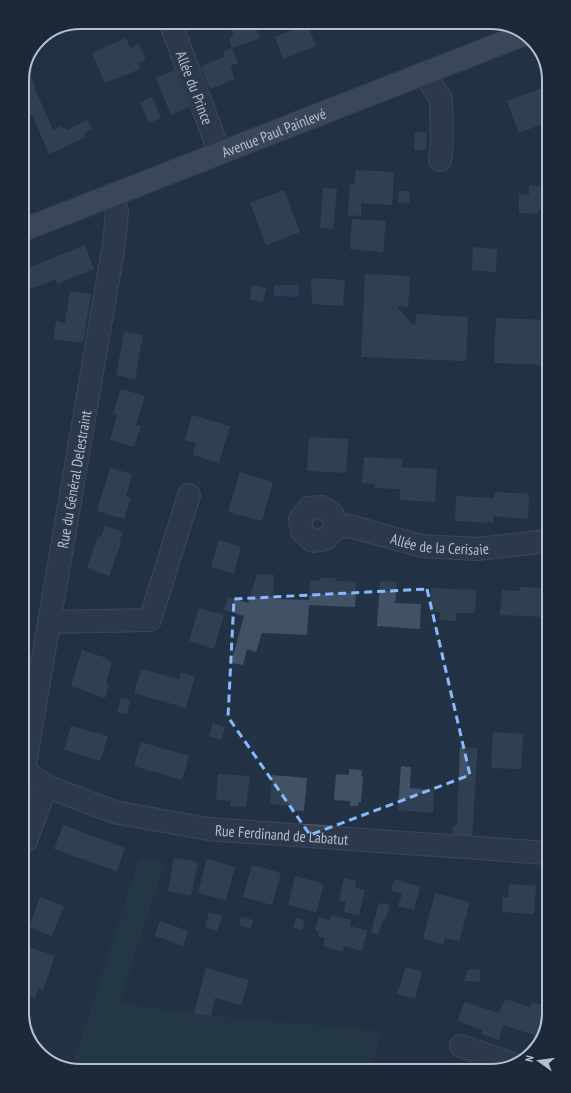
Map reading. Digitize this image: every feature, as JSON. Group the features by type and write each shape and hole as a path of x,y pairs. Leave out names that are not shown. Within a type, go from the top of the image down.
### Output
{"main road":[{"name":"Avenue Paul Painlevé","path":"29,228 517,37"}],"street":[{"name":"Allée du Prince","path":"173,29 220,153"},
{"path":"424,73 441,100 442,140 440,160"},
{"name":"Rue du Général Delestraint","path":"29,740 114,244 117,212 111,195"},
{"path":"49,622 150,620 189,495"},
{"name":"Allée de la Cerisaie","path":"335,528 349,526 422,546 477,549 542,542"},
{"name":"Rue Ferdinand de Labatut","path":"29,774 46,786 114,812 208,829 542,853"},
{"path":"29,833 46,786"},
{"path":"461,1046 504,1062"}],"highlighted area":[{"path":"427,589 470,775 310,835 228,717 234,599"}],"green space":[{"path":"140,858 165,863 119,1003 194,1014 382,1031 372,1064 73,1063"}],"water":[{"path":"274,285 299,285 298,297 274,296"}],"building":[{"path":"231,29 257,29 260,38 232,48 229,38 234,36"},
{"path":"295,29 309,29 316,46 283,59 275,37"},
{"path":"126,38 130,48 139,44 146,60 137,63 140,69 105,83 92,53"},
{"path":"232,48 238,63 230,66 235,79 210,89 201,66 225,57 223,52"},
{"path":"31,69 32,73 30,74 35,86 34,87 53,130 62,126 63,129 66,128 67,130 87,120 92,129 84,133 86,137 49,154 32,114 29,115 29,77"},
{"path":"175,70 189,107 171,115 156,78"},
{"path":"542,88 542,124 519,133 507,101"},
{"path":"152,97 161,118 149,123 140,103"},
{"path":"415,132 427,133 426,150 414,150"},
{"path":"356,170 394,172 392,205 361,203 361,216 348,215 350,184 354,184"},
{"path":"529,186 542,186 542,210 538,210 537,214 519,213 519,194 529,195"},
{"path":"323,188 337,189 333,229 320,228"},
{"path":"284,190 300,232 266,245 250,203"},
{"path":"399,191 410,191 409,203 398,202"},
{"path":"352,219 386,221 383,252 350,249"},
{"path":"85,245 94,269 57,284 56,279 29,290 29,268"},
{"path":"473,247 497,249 496,272 472,270"},
{"path":"365,274 410,276 408,307 397,306 413,325 415,325 416,314 468,317 466,361 361,357"},
{"path":"311,278 345,280 343,306 312,304"},
{"path":"252,285 266,288 263,302 250,299"},
{"path":"70,291 91,294 83,343 53,339 56,321 65,323"},
{"path":"496,318 542,320 542,365 494,363"},
{"path":"124,332 143,335 135,379 116,375"},
{"path":"121,389 145,396 136,425 141,426 134,447 110,440 117,415 113,414"},
{"path":"192,415 230,426 219,463 193,455 196,443 185,440"},
{"path":"309,437 348,439 346,473 307,471"},
{"path":"364,457 402,459 401,467 437,469 435,502 400,500 400,489 375,488 375,484 362,483"},
{"path":"110,468 132,474 126,496 131,498 124,519 97,511"},
{"path":"240,472 273,482 262,521 228,512"},
{"path":"495,492 529,494 528,519 493,516 493,523 455,521 456,496 494,498"},
{"path":"105,526 123,532 119,543 121,543 109,576 87,568 98,536 101,537"},
{"path":"219,540 241,547 234,574 211,567"},
{"path":"257,574 274,575 273,599 309,600 310,580 320,581 320,578 336,578 335,581 356,582 355,607 309,605 307,635 262,633 256,652 247,649 243,665 231,663 244,616 224,610 228,597 248,603"},
{"path":"380,581 397,582 395,603 421,604 420,629 377,626"},
{"path":"520,587 542,588 542,617 500,615 502,590 520,591"},
{"path":"431,588 476,590 475,613 456,613 456,621 439,620 440,612 430,611"},
{"path":"199,608 224,615 214,649 189,641"},
{"path":"82,650 106,658 106,660 112,662 106,683 109,684 105,698 71,686"},
{"path":"141,669 179,679 181,672 195,677 186,708 134,693"},
{"path":"121,698 130,700 127,715 117,712"},
{"path":"213,723 225,727 221,740 209,736"},
{"path":"71,726 108,736 100,761 64,750"},
{"path":"493,732 523,734 521,769 491,768"},
{"path":"141,742 189,756 182,780 134,766"},
{"path":"460,747 477,748 472,838 452,837 453,826 457,825"},
{"path":"401,766 411,767 410,788 434,790 433,813 398,810"},
{"path":"349,769 362,770 361,776 363,777 361,802 359,802 358,806 350,806 350,801 334,800 336,774 349,775"},
{"path":"218,774 250,776 246,807 230,806 231,801 216,800"},
{"path":"272,775 307,778 304,811 291,810 291,806 270,804"},
{"path":"63,825 125,848 117,871 54,849"},
{"path":"174,858 198,862 191,896 168,891"},
{"path":"207,859 235,867 226,900 198,893"},
{"path":"252,865 281,873 272,905 243,897"},
{"path":"295,876 324,884 316,912 288,905"},
{"path":"344,878 356,881 355,888 365,890 359,915 344,912 346,902 339,900"},
{"path":"394,879 420,887 414,910 398,906 402,894 391,891"},
{"path":"509,884 536,886 534,914 502,912 503,897 508,897"},
{"path":"435,893 470,902 459,941 445,938 443,944 423,939"},
{"path":"40,897 64,906 52,936 29,927"},
{"path":"379,903 390,905 385,921 383,920 378,934 371,932"},
{"path":"209,912 222,916 217,931 205,927"},
{"path":"331,915 351,920 350,926 367,931 362,951 344,946 343,952 323,946 325,938 318,936 319,932 315,930 319,917 330,920"},
{"path":"241,917 253,920 251,929 239,925"},
{"path":"296,918 305,921 302,930 293,927"},
{"path":"160,921 188,931 183,946 155,936"},
{"path":"29,947 55,956 43,990 39,988 35,998 29,996"},
{"path":"405,967 422,971 415,999 397,994 398,986 400,987"},
{"path":"206,968 249,980 241,1005 215,998 211,1016 194,1014"},
{"path":"468,969 480,970 480,982 464,981"},
{"path":"505,999 530,1007 532,1002 542,1005 542,1019 537,1035 503,1025 499,1040 482,1034 483,1030 458,1021 464,1002 499,1013"}]}
